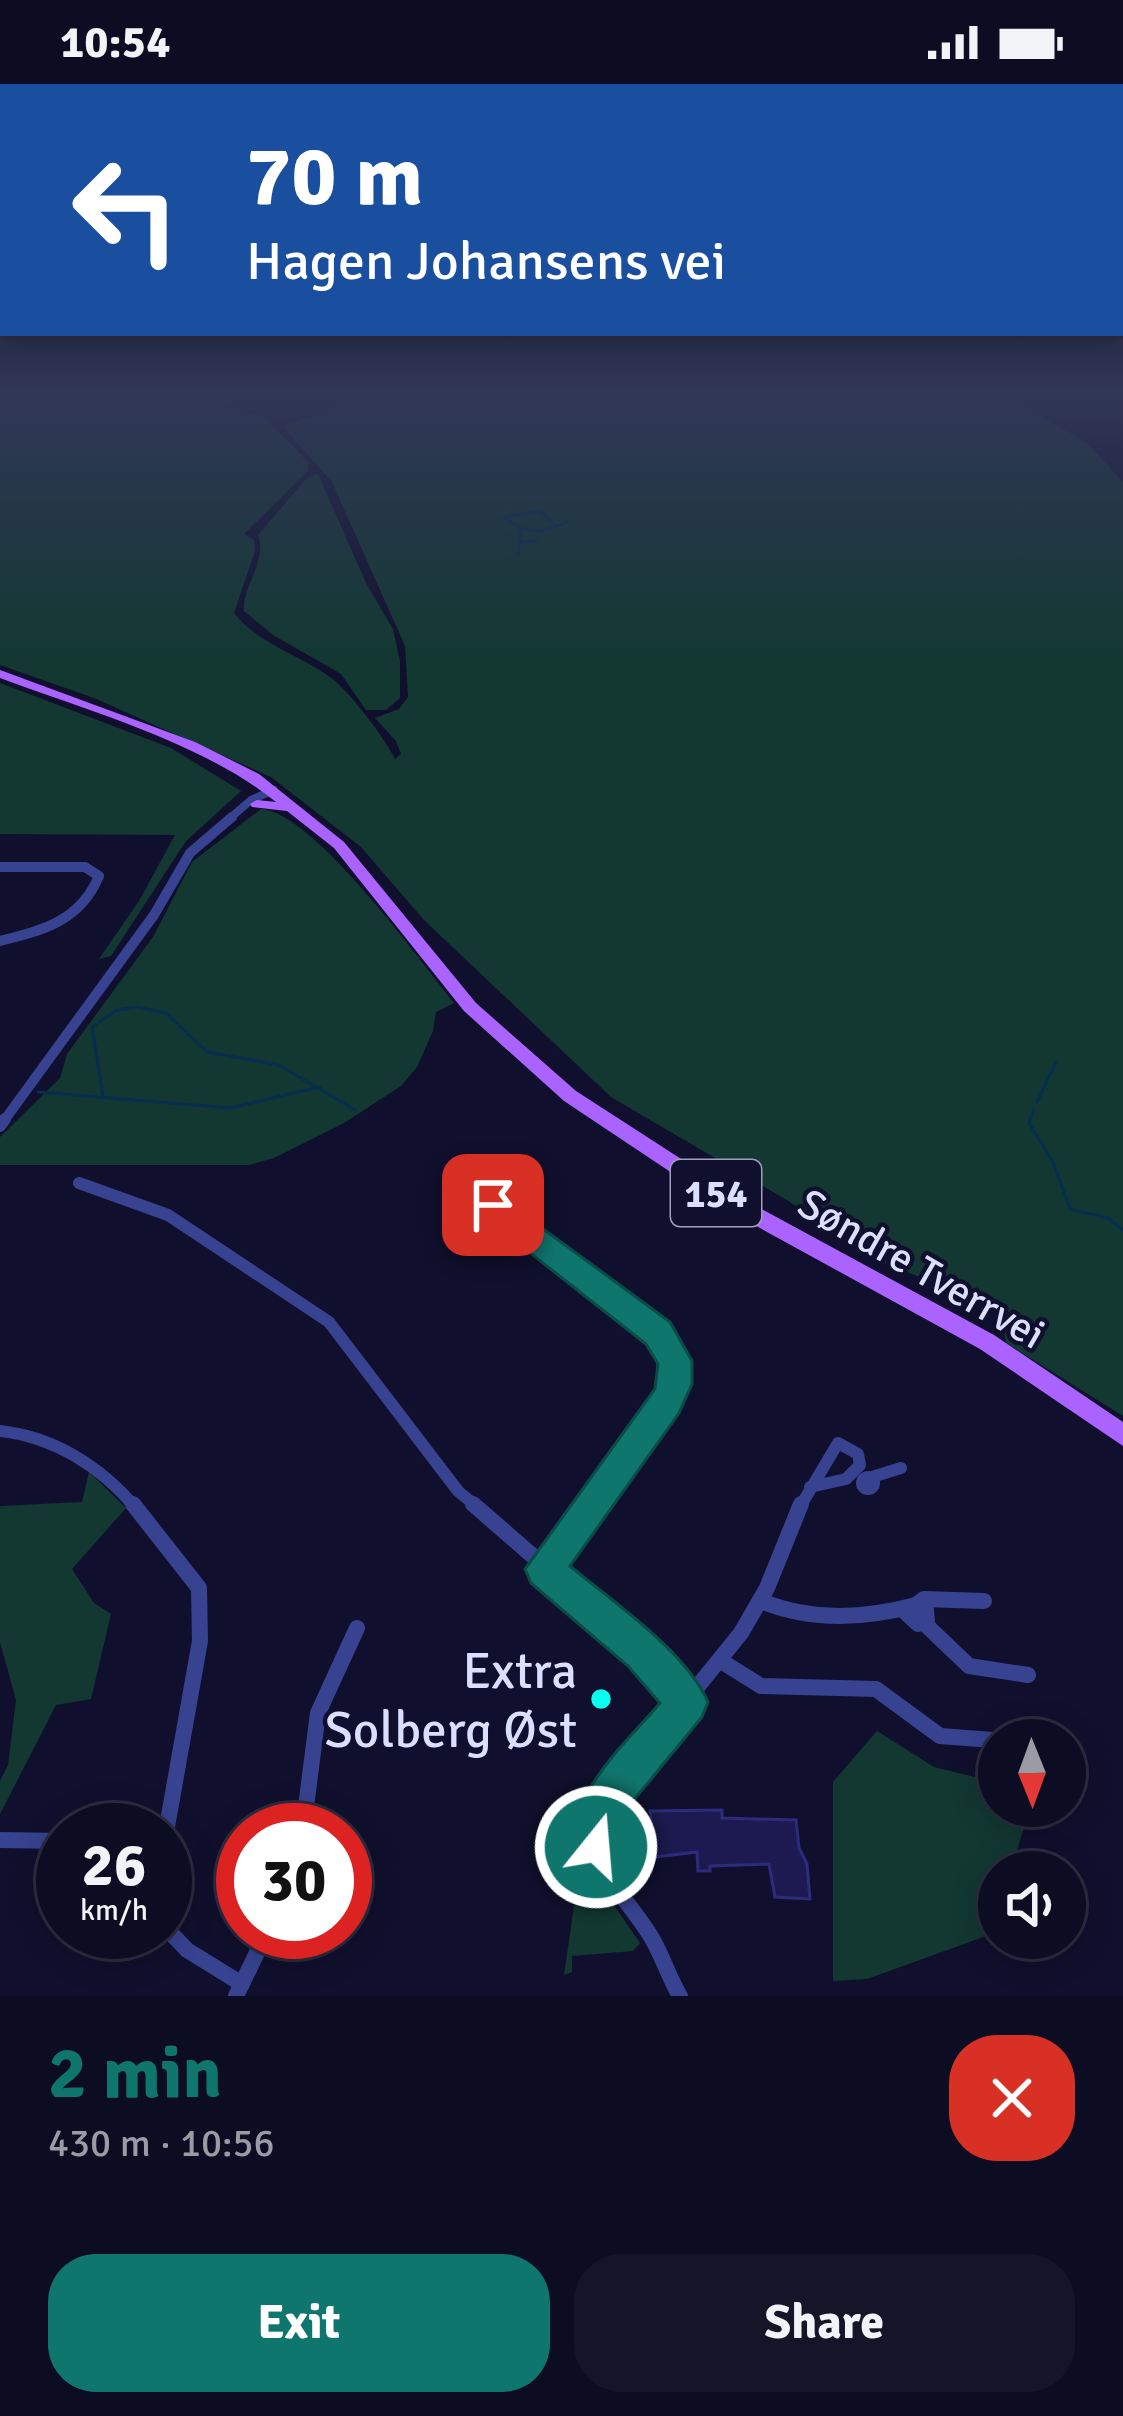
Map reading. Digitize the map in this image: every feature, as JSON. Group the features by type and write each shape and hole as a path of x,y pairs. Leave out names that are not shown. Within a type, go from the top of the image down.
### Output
{"main road":[{"name":"Søndre Tverrvei","path":"0,674 182,743 285,807 367,878"},
{"name":"Søndre Tverrvei","path":"266,796 317,823 470,1007 545,1076 607,1124 736,1205 958,1324 1123,1436"}],"street":[{"path":"0,1126 154,915 190,853 241,810 266,796"},
{"path":"0,867 85,867 99,874 90,895 68,920 0,940"},
{"path":"79,1183 168,1215 321,1315 354,1349 458,1491 642,1652 687,1702"},
{"path":"463,1188 529,1228 654,1329 675,1361 667,1401 544,1569"},
{"path":"0,1431 37,1435 98,1470 143,1516 199,1588 200,1641 171,1803"},
{"path":"676,1993 653,1941 603,1870 596,1832 608,1797 721,1661 761,1601 810,1487 838,1443 861,1459 860,1479"},
{"path":"810,1487 901,1468"},
{"path":"761,1601 793,1614 909,1607 924,1599 984,1600"},
{"path":"909,1607 914,1622 925,1624 964,1668 984,1674 1028,1675"},
{"path":"307,1803 318,1713 357,1628"},
{"path":"721,1661 761,1686 876,1689 940,1736 978,1739"},
{"path":"0,1840 36,1840"},
{"path":"192,1953 239,1990 254,1959"}],"green space":[{"path":"0,483 296,483 244,534 254,540 255,551 234,613 255,633 338,683 395,759 401,754 396,741 375,718 399,709 408,697 405,646 333,483 1123,483 1123,1416 1006,1343 1000,1308 876,1260 790,1202 611,1097 424,920 361,847 271,777 94,698 0,665"},
{"path":"302,483 322,483 366,583 393,629 400,661 400,698 386,710 366,710 341,674 273,635 244,611 260,554 258,535"},
{"path":"0,683 171,748 241,791 186,841 111,956 99,959 139,901 175,835 0,834"},
{"path":"261,809 283,816 336,860 454,1003 436,1012 417,1067 401,1086 344,1123 274,1158 249,1165 0,1165 0,1137 60,1078 67,1054 153,937 192,862"},
{"path":"89,1472 126,1508 72,1569 94,1603 111,1614 91,1699 56,1705 0,1814 0,1781 8,1765 16,1700 0,1642 0,1506 82,1502"},
{"path":"877,1731 934,1767 978,1778 978,1827 1024,1827 1017,1851 978,1851 978,1939 867,1979 833,1981 833,1782"},
{"path":"583,1844 598,1882 640,1943 633,1951 572,1956 572,1972 564,1975"}],"building":[{"path":"722,1810 722,1818 796,1820 810,1899 775,1897 769,1864 710,1866 710,1871 698,1871 697,1852 655,1857 650,1811"}],"waterway":[{"path":"504,517 540,511 552,522"},
{"path":"506,519 521,529 518,553"},
{"path":"523,529 541,531 568,522"},
{"path":"520,542 536,541"},
{"path":"103,1096 92,1027 117,1010 137,1007 166,1013 207,1052 279,1065 317,1088"},
{"path":"1037,1102 1056,1062"},
{"path":"38,1092 230,1108 317,1088"},
{"path":"317,1088 355,1110"},
{"path":"1034,1109 1029,1123 1053,1162 1070,1209 1108,1218 1123,1230"}],"place":[{"name":"Extra Solberg Øst","path":"601,1699"}],"route":[{"path":"493,1205 529,1228 658,1333 675,1361 667,1401 544,1569 642,1652 687,1702 608,1797 598,1820 596,1847"}]}
